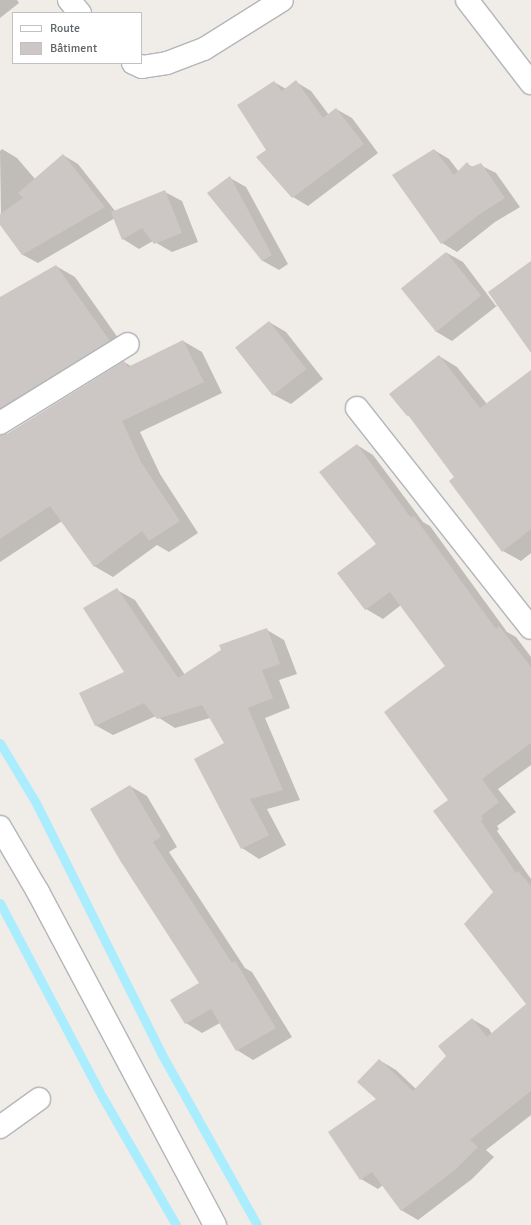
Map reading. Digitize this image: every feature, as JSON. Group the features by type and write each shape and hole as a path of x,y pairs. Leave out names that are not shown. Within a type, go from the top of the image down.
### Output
{"street":[{"path":"69,0 79,12"},
{"path":"135,64 142,67 167,63 204,49 282,0"},
{"path":"467,0 531,83"},
{"path":"0,423 128,344"},
{"path":"357,408 531,628"},
{"path":"0,828 38,892 215,1225"},
{"path":"0,1127 39,1099"}],"building":[{"path":"296,80 323,118 336,108 364,144 292,198 256,157 266,150 237,105 274,81 282,91"},
{"path":"434,149 454,175 467,162 471,167 481,163 505,198 480,214 441,244 392,175"},
{"path":"63,154 105,207 22,255 0,225 0,214 23,198 18,193"},
{"path":"230,176 272,255 262,261 207,193"},
{"path":"165,190 182,233 154,244 142,228 122,240 111,212"},
{"path":"446,252 481,296 436,332 401,289"},
{"path":"531,261 531,353 488,292"},
{"path":"56,265 110,341 0,408 0,297"},
{"path":"269,321 307,369 273,396 235,347"},
{"path":"183,340 204,382 122,421 141,462 180,521 149,541 142,531 94,567 50,506 0,539 0,435 7,434 124,361 128,367"},
{"path":"439,355 480,408 531,370 531,529 502,552 449,481 454,477 408,415 407,416 389,394"},
{"path":"357,444 411,518 414,516 496,629 499,626 531,667 531,743 482,779 499,802 481,816 483,820 481,821 516,873 518,871 531,886 531,1091 470,1140 478,1147 455,1170 401,1211 372,1172 360,1180 328,1132 376,1099 357,1082 379,1059 413,1091 446,1056 438,1046 472,1018 487,1037 526,1004 464,924 493,892 433,811 448,800 384,712 445,666 390,592 365,610 337,573 376,544 319,472"},
{"path":"117,588 178,678 221,650 219,645 267,628 280,664 262,670 273,698 248,708 283,790 250,799 269,835 241,849 194,759 224,743 202,705 157,719 144,703 95,726 79,693 124,672 83,608"},
{"path":"130,785 161,837 153,842 232,963 235,961 276,1028 236,1051 211,1009 185,1024 170,1000 199,983 121,862 90,809"}],"waterway":[{"path":"0,743 36,803 161,1053 257,1225"},
{"path":"0,903 103,1098 176,1225"}]}
